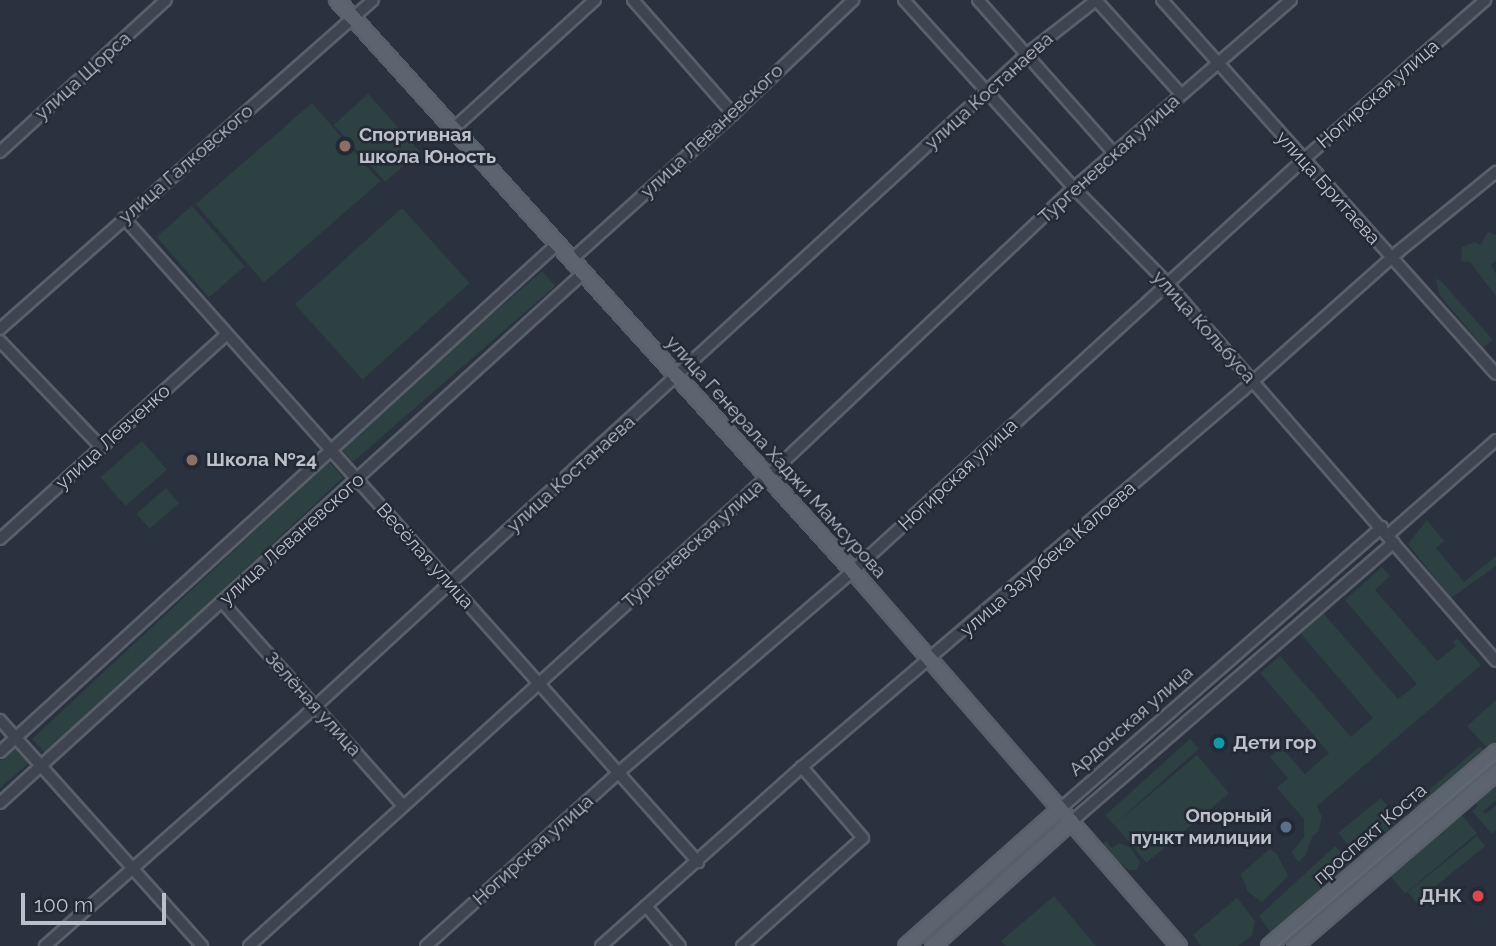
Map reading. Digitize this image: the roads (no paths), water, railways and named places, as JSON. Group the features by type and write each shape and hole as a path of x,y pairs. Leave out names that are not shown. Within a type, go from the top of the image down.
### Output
{"main road":[{"name":"улица Генерала Хаджи Мамсурова","path":"337,0 932,659 1179,946"},
{"name":"проспект Коста","path":"1269,946 1496,752"},
{"name":"проспект Коста","path":"1295,946 1496,773"},
{"name":"Ардонская улица","path":"906,946 1060,809"},
{"name":"Ардонская улица","path":"933,946 1072,822"}],"street":[{"name":"улица Щорса","path":"0,152 166,0"},
{"name":"улица Галковского","path":"0,329 373,0"},
{"path":"453,129 595,0"},
{"path":"632,0 733,114"},
{"name":"улица Леваневского","path":"571,260 733,114 853,0"},
{"name":"улица Кольбуса","path":"904,0 1074,188 1167,283 1496,661"},
{"path":"978,0 1114,153"},
{"path":"1096,0 1181,94"},
{"name":"улица Костанаева","path":"45,946 316,707 1027,54 1096,0"},
{"name":"улица Бритаева","path":"1162,0 1220,63 1302,161 1496,374"},
{"name":"Тургеневская улица","path":"249,946 768,476 1074,188 1291,0"},
{"name":"Ногирская улица","path":"426,946 618,774 853,571 1302,161 1485,0"},
{"name":"улица Заурбека Калоева","path":"601,946 802,767 932,659 1253,382 1392,258 1496,172"},
{"name":"Весёлая улица","path":"124,218 698,862"},
{"name":"улица Леваневского","path":"0,752 556,244"},
{"name":"улица Леваневского","path":"0,803 583,273"},
{"name":"улица Левченко","path":"0,539 226,335"},
{"path":"0,341 101,447"},
{"name":"Ардонская улица","path":"1060,809 1496,440"},
{"name":"Ардонская улица","path":"1072,822 1388,534"},
{"name":"Зелёная улица","path":"223,603 404,806"},
{"path":"0,720 202,946"},
{"path":"742,946 863,838 802,767"},
{"path":"646,906 680,946"}],"tram line":[{"path":"1278,946 1496,759"}],"place":[{"name":"Спортивная школа Юность","path":"345,146"},
{"name":"Школа №24","path":"192,460"},
{"name":"Дети гор","path":"1219,743"},
{"name":"Опорный пункт милиции","path":"1286,827"},
{"name":"ДНК","path":"1478,896"}]}
